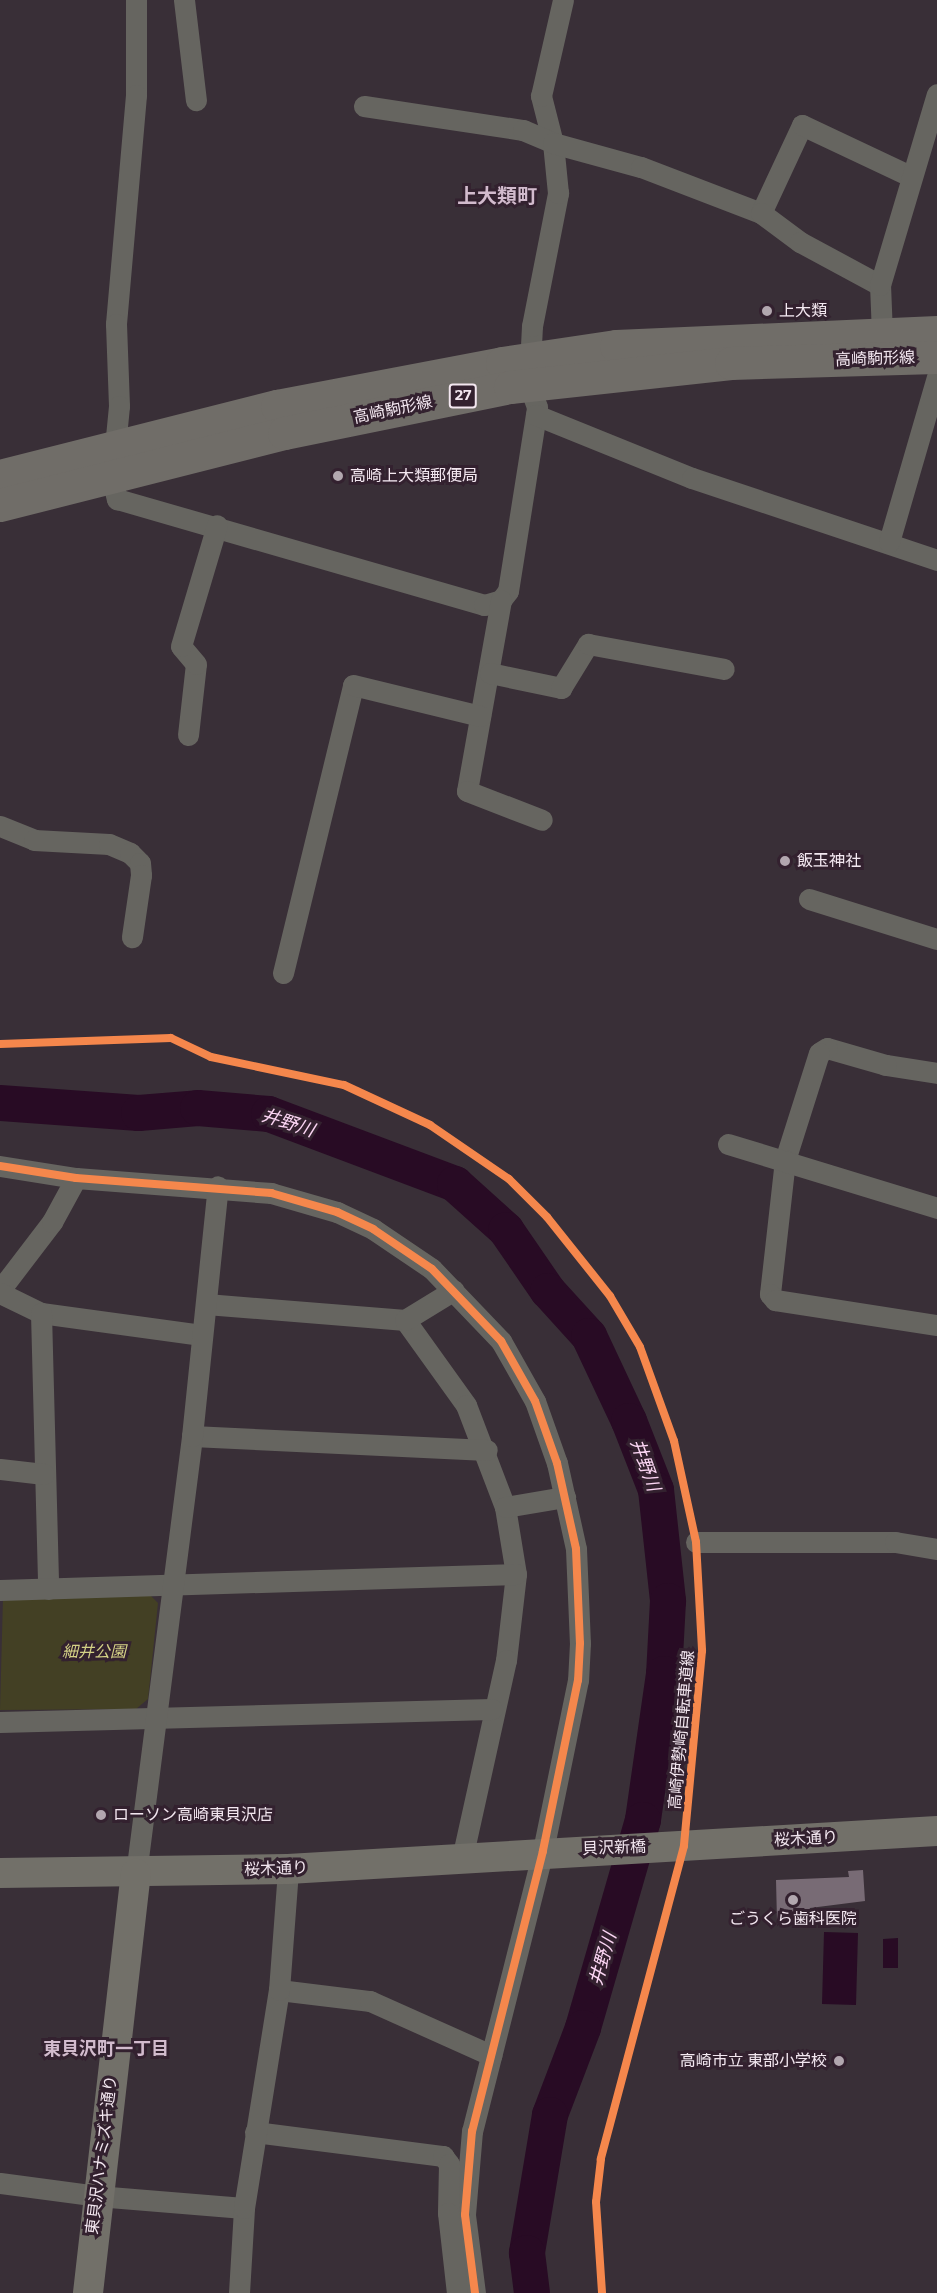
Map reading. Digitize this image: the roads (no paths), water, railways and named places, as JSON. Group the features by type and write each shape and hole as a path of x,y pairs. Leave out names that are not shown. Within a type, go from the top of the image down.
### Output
{"main road":[{"name":"高崎駒形線","path":"532,386 616,346 937,332"},
{"name":"高崎駒形線","path":"0,505 115,463 378,384 532,386 731,363 937,357"},
{"name":"高崎駒形線","path":"0,476 115,463"}],"street":[{"path":"136,0 136,95 116,324 117,499 217,525 478,604 501,600"},
{"path":"184,0 196,100"},
{"path":"542,820 467,791 490,673 501,600 508,591 532,386 532,326 558,193 553,143 541,96 563,0"},
{"path":"882,334 880,285 910,176 937,94"},
{"path":"364,106 523,130 553,143 641,167 761,213 800,242 880,285"},
{"path":"761,213 802,125 910,176"},
{"path":"890,542 937,376"},
{"path":"532,386 757,502 890,542 937,560"},
{"path":"189,735 196,664 181,646 217,525"},
{"path":"490,673 561,688 588,644 724,669"},
{"path":"283,973 353,685 480,716"},
{"path":"0,826 34,840 109,844 130,853 140,863 141,875 132,937"},
{"path":"809,899 937,939"},
{"path":"937,1073 886,1065 827,1048 819,1053 785,1160 770,1294 775,1300 937,1325"},
{"path":"728,1144 937,1208"},
{"path":"0,1166 75,1178 218,1186 271,1193 337,1212 405,1249 454,1290 501,1341 535,1401 565,1497 580,1582 578,1680 547,1850 491,2055 466,2168 468,2264 475,2293"},
{"path":"75,1178 52,1222 3,1280 41,1313 201,1335"},
{"path":"136,1874 171,1582 192,1436 218,1186"},
{"path":"206,1304 405,1320 454,1290"},
{"path":"41,1313 48,1589"},
{"path":"405,1320 466,1405 487,1450 506,1507 516,1574 506,1660 492,1709 462,1859"},
{"path":"192,1436 487,1450"},
{"path":"0,1469 44,1474"},
{"path":"506,1507 565,1497"},
{"path":"696,1542 895,1542 937,1550"},
{"path":"0,1590 171,1582 516,1574"},
{"path":"0,1722 492,1709"},
{"name":"桜木通り","path":"676,1846 937,1831"},
{"name":"貝沢新橋","path":"547,1850 676,1846"},
{"name":"桜木通り","path":"0,1873 136,1874 288,1869 462,1859 547,1850"},
{"path":"239,2293 244,2208 279,1990 288,1869"},
{"name":"東貝沢ハナミズキ通り","path":"88,2293 97,2196 136,1874"},
{"path":"279,1990 370,2001 491,2055"},
{"path":"255,2132 443,2156 449,2164 448,2213 457,2293"},
{"path":"0,2183 97,2196 244,2208"}],"waterway":[{"name":"井野川","path":"0,1103 139,1113 198,1108 269,1114 455,1184 506,1230 548,1291 589,1336 629,1421 656,1490 668,1601 664,1674 643,1820 583,2028 550,2115 527,2253 532,2293"}],"place":[{"name":"上大類","path":"767,311"},
{"name":"高崎上大類郵便局","path":"338,476"},
{"name":"飯玉神社","path":"785,861"},
{"name":"ローソン高崎東貝沢店","path":"101,1815"},
{"name":"ごうくら歯科医院","path":"793,1900"},
{"name":"高崎市立 東部小学校","path":"839,2061"}],"district":[{"name":"上大類町","path":"497,196"},
{"name":"東貝沢町一丁目","path":"106,2049"}],"park label":[{"name":"細井公園","path":"94,1652"}]}
